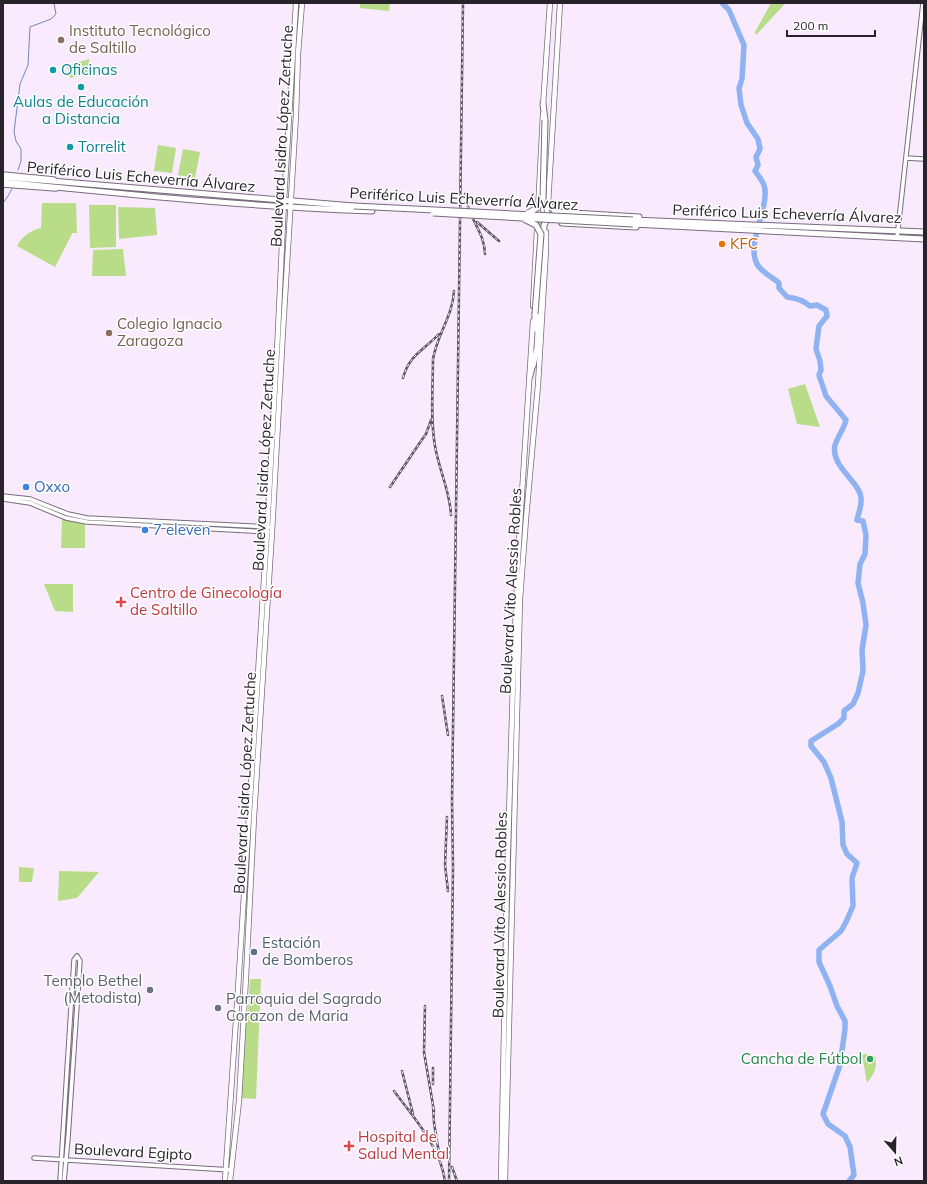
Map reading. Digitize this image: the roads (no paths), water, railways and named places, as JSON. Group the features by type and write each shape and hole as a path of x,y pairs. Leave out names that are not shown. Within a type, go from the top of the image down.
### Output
{"highway":[{"path":"520,216 538,208 543,199 544,104"},
{"name":"Periférico Luis Echeverría Álvarez","path":"3,177 189,194 291,201 353,208"},
{"name":"Periférico Luis Echeverría Álvarez","path":"3,182 284,208 353,208 633,222 663,225 750,227"},
{"path":"85,184 115,193"},
{"path":"165,198 189,194"},
{"path":"538,203 546,221"},
{"path":"548,204 557,212"},
{"path":"557,212 556,219 558,222"},
{"path":"530,376 537,348 544,228 546,221 551,215 557,212 645,217 653,221"},
{"path":"520,216 536,225 541,234 533,366"},
{"path":"546,221 649,228 663,225"},
{"name":"Periférico Luis Echeverría Álvarez","path":"633,222 653,221 924,239"},
{"name":"Periférico Luis Echeverría Álvarez","path":"764,228 924,232"}],"main road":[{"name":"Boulevard Isidro López Zertuche","path":"225,1181 238,1101 254,787 270,530 277,397 284,201 296,3"},
{"name":"Boulevard Isidro López Zertuche","path":"277,397 291,201 302,3"},
{"name":"Boulevard Vito Alessio Robles","path":"523,519 538,385 546,249 546,221 560,4"},
{"name":"Boulevard Vito Alessio Robles","path":"501,1181 509,957 507,881 513,773 513,676 523,519 534,278 538,232 540,161 550,5"},
{"path":"550,5 554,10 559,10"},
{"path":"529,210 548,196"},
{"name":"Boulevard Isidro López Zertuche","path":"230,1181 228,1170 254,787"},
{"name":"Boulevard Vito Alessio Robles","path":"505,1181 506,1045"}],"street":[{"path":"897,238 923,3"},
{"path":"906,158 924,159"},
{"path":"3,174 51,178 67,182"},
{"name":"Periférico Luis Echeverría Álvarez","path":"3,185 50,189 71,188"},
{"path":"3,496 30,499 68,514 87,518 270,530"},
{"path":"3,499 30,503 66,518 87,522 270,530"},
{"path":"60,1181 64,1160 80,961 77,956 74,960 64,1160 64,1181"},
{"name":"Boulevard Egipto","path":"34,1158 228,1170"}],"waterway":[{"path":"18,170 21,161 21,149 16,141 14,132 20,84 28,65 30,27 51,19 56,14 54,3"},
{"path":"722,3 729,10 744,45 742,79 739,88 741,105 747,123 758,139 760,149 756,157 758,165 755,171 764,185 765,194 764,204 755,238 755,259 759,267 779,283 779,288 787,297 805,302 810,306 817,305 826,310 827,316 819,326 816,349 820,361 821,370 819,375 826,396 846,420 835,445 835,453 841,467 860,493 861,504 857,520 863,521 866,535 865,554 860,564 858,583 866,625 862,650 863,671 858,693 853,704 844,711 844,718 838,724 811,741 811,746 824,762 831,778 842,822 843,845 847,854 857,863 852,878 853,906 841,931 819,950 819,962 837,1006 845,1021 840,1065 823,1114 828,1124 845,1136 850,1147 854,1175 849,1181"},
{"path":"3,203 12,189"}],"railway":[{"path":"449,1181 453,867 452,802 463,3"},
{"path":"465,194 469,210 482,239 485,254"},
{"path":"477,222 499,241"},
{"path":"451,515 449,497 439,464 433,435 432,402 433,359 451,308 454,291"},
{"path":"403,378 413,358 439,334"},
{"path":"390,487 426,434 431,420"},
{"path":"442,696 448,735"},
{"path":"447,817 445,865 448,891"},
{"path":"425,1006 424,1052 434,1111"},
{"path":"433,1068 433,1084"},
{"path":"402,1071 413,1114"},
{"path":"394,1091 418,1122 432,1144 438,1156 445,1181"},
{"path":"433,1106 439,1153"},
{"path":"452,1167 457,1181"}],"place":[{"name":"Instituto Tecnológico de Saltillo","path":"61,40"},
{"name":"Oficinas","path":"53,70"},
{"name":"Aulas de Educación a Distancia","path":"81,87"},
{"name":"Torrelit","path":"70,147"},
{"name":"KFC","path":"722,244"},
{"name":"Colegio Ignacio Zaragoza","path":"109,333"},
{"name":"Oxxo","path":"26,487"},
{"name":"7 eleven","path":"145,530"},
{"name":"Centro de Ginecología de Saltillo","path":"121,602"},
{"name":"Estación de Bomberos","path":"254,952"},
{"name":"Templo Bethel (Metodista)","path":"150,990"},
{"name":"Parroquia del Sagrado Corazon de Maria","path":"218,1008"},
{"name":"Cancha de Fútbol","path":"870,1059"},
{"name":"Hospital de Salud Mental","path":"349,1146"}]}
